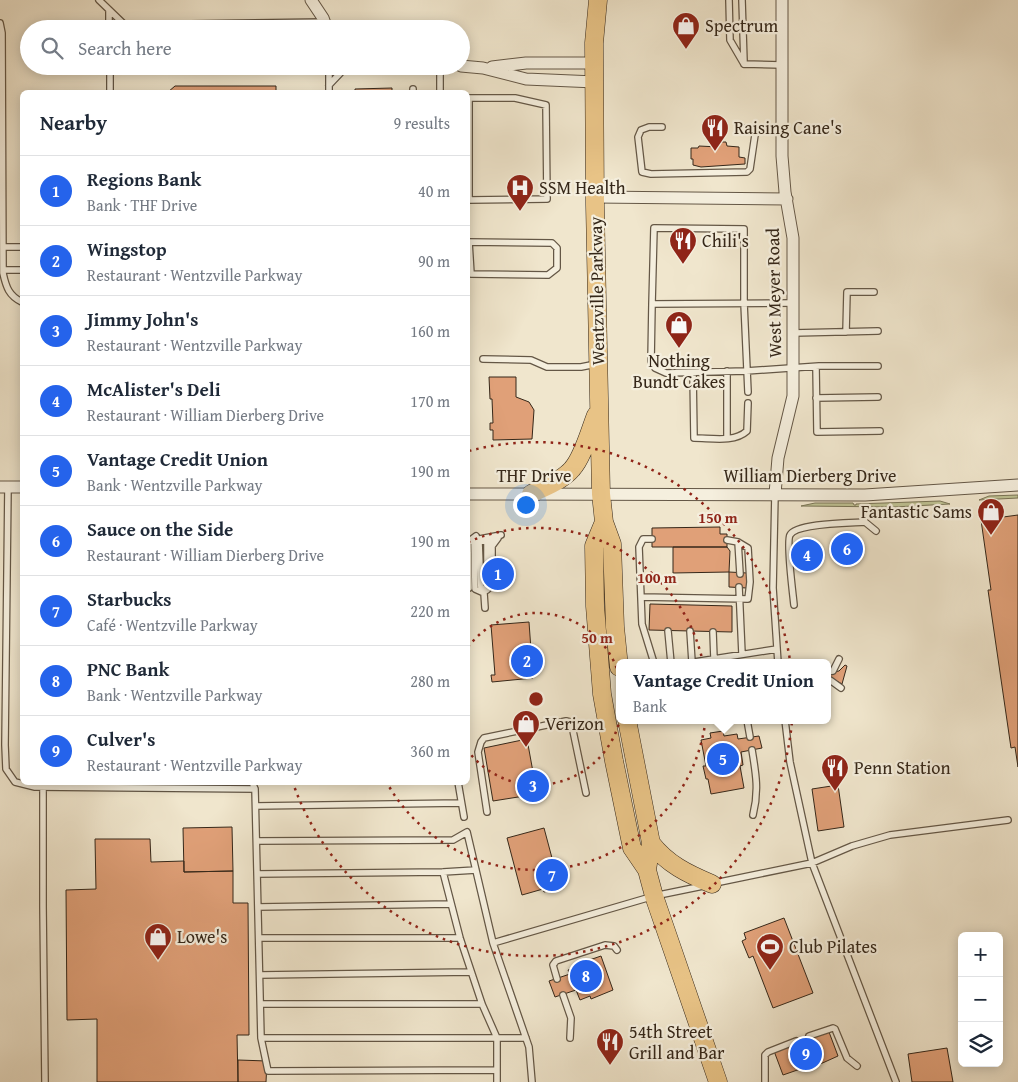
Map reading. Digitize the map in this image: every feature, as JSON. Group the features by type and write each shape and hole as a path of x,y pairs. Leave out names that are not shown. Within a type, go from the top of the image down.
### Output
{"main road":[{"name":"Wentzville Parkway","path":"598,0 595,63 595,197 601,494 604,522 612,544 618,659"},
{"path":"531,494 573,469 581,454 599,407"},
{"name":"Wentzville Parkway","path":"604,522 594,546 595,606 602,694 614,761 632,848 647,870 654,896 718,1082"},
{"name":"Wentzville Parkway","path":"628,724 650,843 647,870"},
{"path":"650,843 672,864 688,874 712,884"}],"street":[{"path":"311,0 324,20"},
{"name":"West Meyer Road","path":"775,494 778,458 793,396 793,238 782,156 782,0"},
{"path":"483,68 526,63 595,63"},
{"path":"470,67 526,78 595,82"},
{"path":"595,197 787,199"},
{"name":"William Dierberg Drive","path":"601,494 901,494 1018,485"},
{"path":"4,487 20,487"},
{"name":"THF Drive","path":"470,494 601,494"}],"lane":[{"path":"99,0 120,20"},
{"path":"729,0 730,40 744,64"},
{"path":"742,0 744,64"},
{"path":"109,10 109,20"},
{"path":"0,23 2,33 3,270 6,288 20,301"},
{"path":"744,64 782,65"},
{"path":"110,75 110,90"},
{"path":"329,75 329,90"},
{"path":"329,85 338,75"},
{"path":"440,75 440,90"},
{"path":"470,98 515,98 546,105 547,199 470,200"},
{"path":"662,127 649,127 641,130 638,137 642,172 651,174 746,172 750,169 756,128"},
{"path":"744,128 782,128"},
{"path":"748,392 746,371 744,303 744,229 654,228 651,361 655,368 666,373 694,373 727,372 746,371 793,369 816,366 878,366"},
{"path":"470,242 552,243 558,248 558,268 548,275 471,274 470,263"},
{"path":"3,247 20,247"},
{"path":"3,270 20,270"},
{"path":"846,332 847,292 874,292"},
{"path":"652,304 793,303"},
{"path":"793,333 878,331"},
{"path":"483,359 531,360 547,367 581,367 598,364"},
{"path":"816,366 817,432 880,431"},
{"path":"727,372 727,438"},
{"path":"694,373 694,438 742,436 748,431 748,403"},
{"path":"816,398 878,397"},
{"path":"4,487 6,769 15,782 20,783"},
{"path":"775,494 773,588 778,659"},
{"path":"794,605 790,571 790,534 797,529 830,524 865,522 876,531"},
{"path":"470,537 501,535"},
{"path":"484,593 492,585 492,546 501,535"},
{"path":"485,608 484,593 481,590 480,542 501,535"},
{"path":"470,540 475,536"},
{"path":"652,539 643,539 639,547 642,624 653,659"},
{"path":"641,597 665,601 688,598 748,598 750,582 748,548 738,542 727,540"},
{"path":"738,542 740,574"},
{"path":"739,587 742,654"},
{"path":"470,589 484,593"},
{"path":"688,598 689,605"},
{"path":"712,598 712,606"},
{"path":"668,631 670,659"},
{"path":"690,631 690,659"},
{"path":"713,632 714,659 777,649"},
{"path":"831,671 840,659"},
{"path":"831,681 841,688"},
{"path":"487,812 478,752 484,738 566,722 570,722 572,726 586,793"},
{"path":"748,724 750,737"},
{"path":"785,724 790,762 812,863 896,1082"},
{"path":"752,750 758,780 753,815"},
{"path":"28,785 36,787 43,785 254,786 261,1038 268,1071 497,1070"},
{"path":"43,785 45,1082"},
{"path":"458,785 464,817"},
{"path":"256,806 461,803"},
{"path":"493,943 654,896 812,863 852,846 890,836 1008,820"},
{"path":"257,841 453,840 466,832 493,943 529,1046 532,1082"},
{"path":"257,874 476,870"},
{"path":"443,872 471,972 497,1038 497,1082"},
{"path":"258,907 451,904"},
{"path":"259,938 460,938"},
{"path":"557,978 553,965 556,961 605,945 614,946 617,950"},
{"path":"260,975 471,972"},
{"path":"562,995 571,1018 570,1038"},
{"path":"261,1004 482,1004"},
{"path":"809,1036 835,1029 847,1058 857,1066"},
{"path":"261,1038 526,1038"},
{"path":"765,1081 764,1055 796,1041"}],"green space":[{"path":"1018,495 1018,498 979,500 989,496"},
{"path":"940,501 950,504 894,507 801,506 815,503 853,503 856,505"}],"building":[{"path":"175,86 276,86 276,90 170,90"},
{"path":"392,88 392,90 355,90"},
{"name":"Raising Cane's","path":"718,142 726,142 727,146 739,147 739,157 745,158 745,164 701,167 693,165 691,148 698,148 699,146 719,147"},
{"path":"489,377 516,377 516,397 529,402 534,410 532,439 493,440 493,430 490,430 490,423 493,423"},
{"path":"1018,515 1018,767 1015,747 1011,748 988,590 991,590 981,520"},
{"path":"720,527 720,534 727,534 727,547 652,547 652,528"},
{"path":"673,547 727,547 730,551 729,572 673,573"},
{"path":"729,572 747,573 747,588 729,587"},
{"path":"650,604 732,606 732,632 649,630"},
{"path":"529,622 533,678 492,682 491,675 495,675 491,625"},
{"path":"845,665 847,666 842,684 831,679 831,672 839,671"},
{"path":"723,731 724,736 737,734 738,739 759,736 762,748 741,752 743,765 740,766 744,788 711,794 703,766 706,766 701,740 711,738 710,733"},
{"path":"527,739 537,794 493,801 484,748"},
{"path":"838,785 844,827 818,831 812,789"},
{"path":"232,827 233,871 184,872 183,828"},
{"path":"544,828 560,888 544,892 543,889 522,895 507,838"},
{"name":"Lowe's","path":"95,839 150,839 151,862 184,861 184,872 233,871 233,903 248,903 249,1035 237,1035 238,1082 97,1082 97,1019 67,1020 66,890 96,889"},
{"path":"784,918 813,993 773,1008 753,956 749,958 742,941 746,939 744,933"},
{"path":"601,956 613,990 591,999 590,996 580,1000 576,990 555,997 549,981 570,974 568,970 579,967 578,964"},
{"path":"829,1032 838,1056 807,1070 806,1067 783,1075 774,1051 809,1035"},
{"path":"947,1048 953,1082 912,1082 908,1054"},
{"path":"238,1060 267,1061 266,1082 238,1082"}],"place":[{"name":"Spectrum","path":"686,50"},
{"name":"Raising Cane's","path":"715,152"},
{"name":"SSM Health","path":"520,212"},
{"name":"Chili's","path":"683,265"},
{"name":"Nothing Bundt Cakes","path":"679,349"},
{"name":"Fantastic Sams","path":"991,536"},
{"name":"Sauce on the Side","path":"847,549"},
{"name":"McAlister's Deli","path":"807,555"},
{"name":"Regions Bank","path":"498,574"},
{"name":"Wingstop","path":"527,661"},
{"name":"Verizon","path":"526,748"},
{"name":"Vantage Credit Union","path":"723,759"},
{"name":"Jimmy John's","path":"533,786"},
{"name":"Penn Station","path":"835,792"},
{"name":"Starbucks","path":"552,875"},
{"name":"Lowe's","path":"158,961"},
{"name":"Club Pilates","path":"770,971"},
{"name":"PNC Bank","path":"586,976"},
{"name":"Culver's","path":"806,1054"},
{"name":"54th Street Grill and Bar","path":"610,1066"}]}
